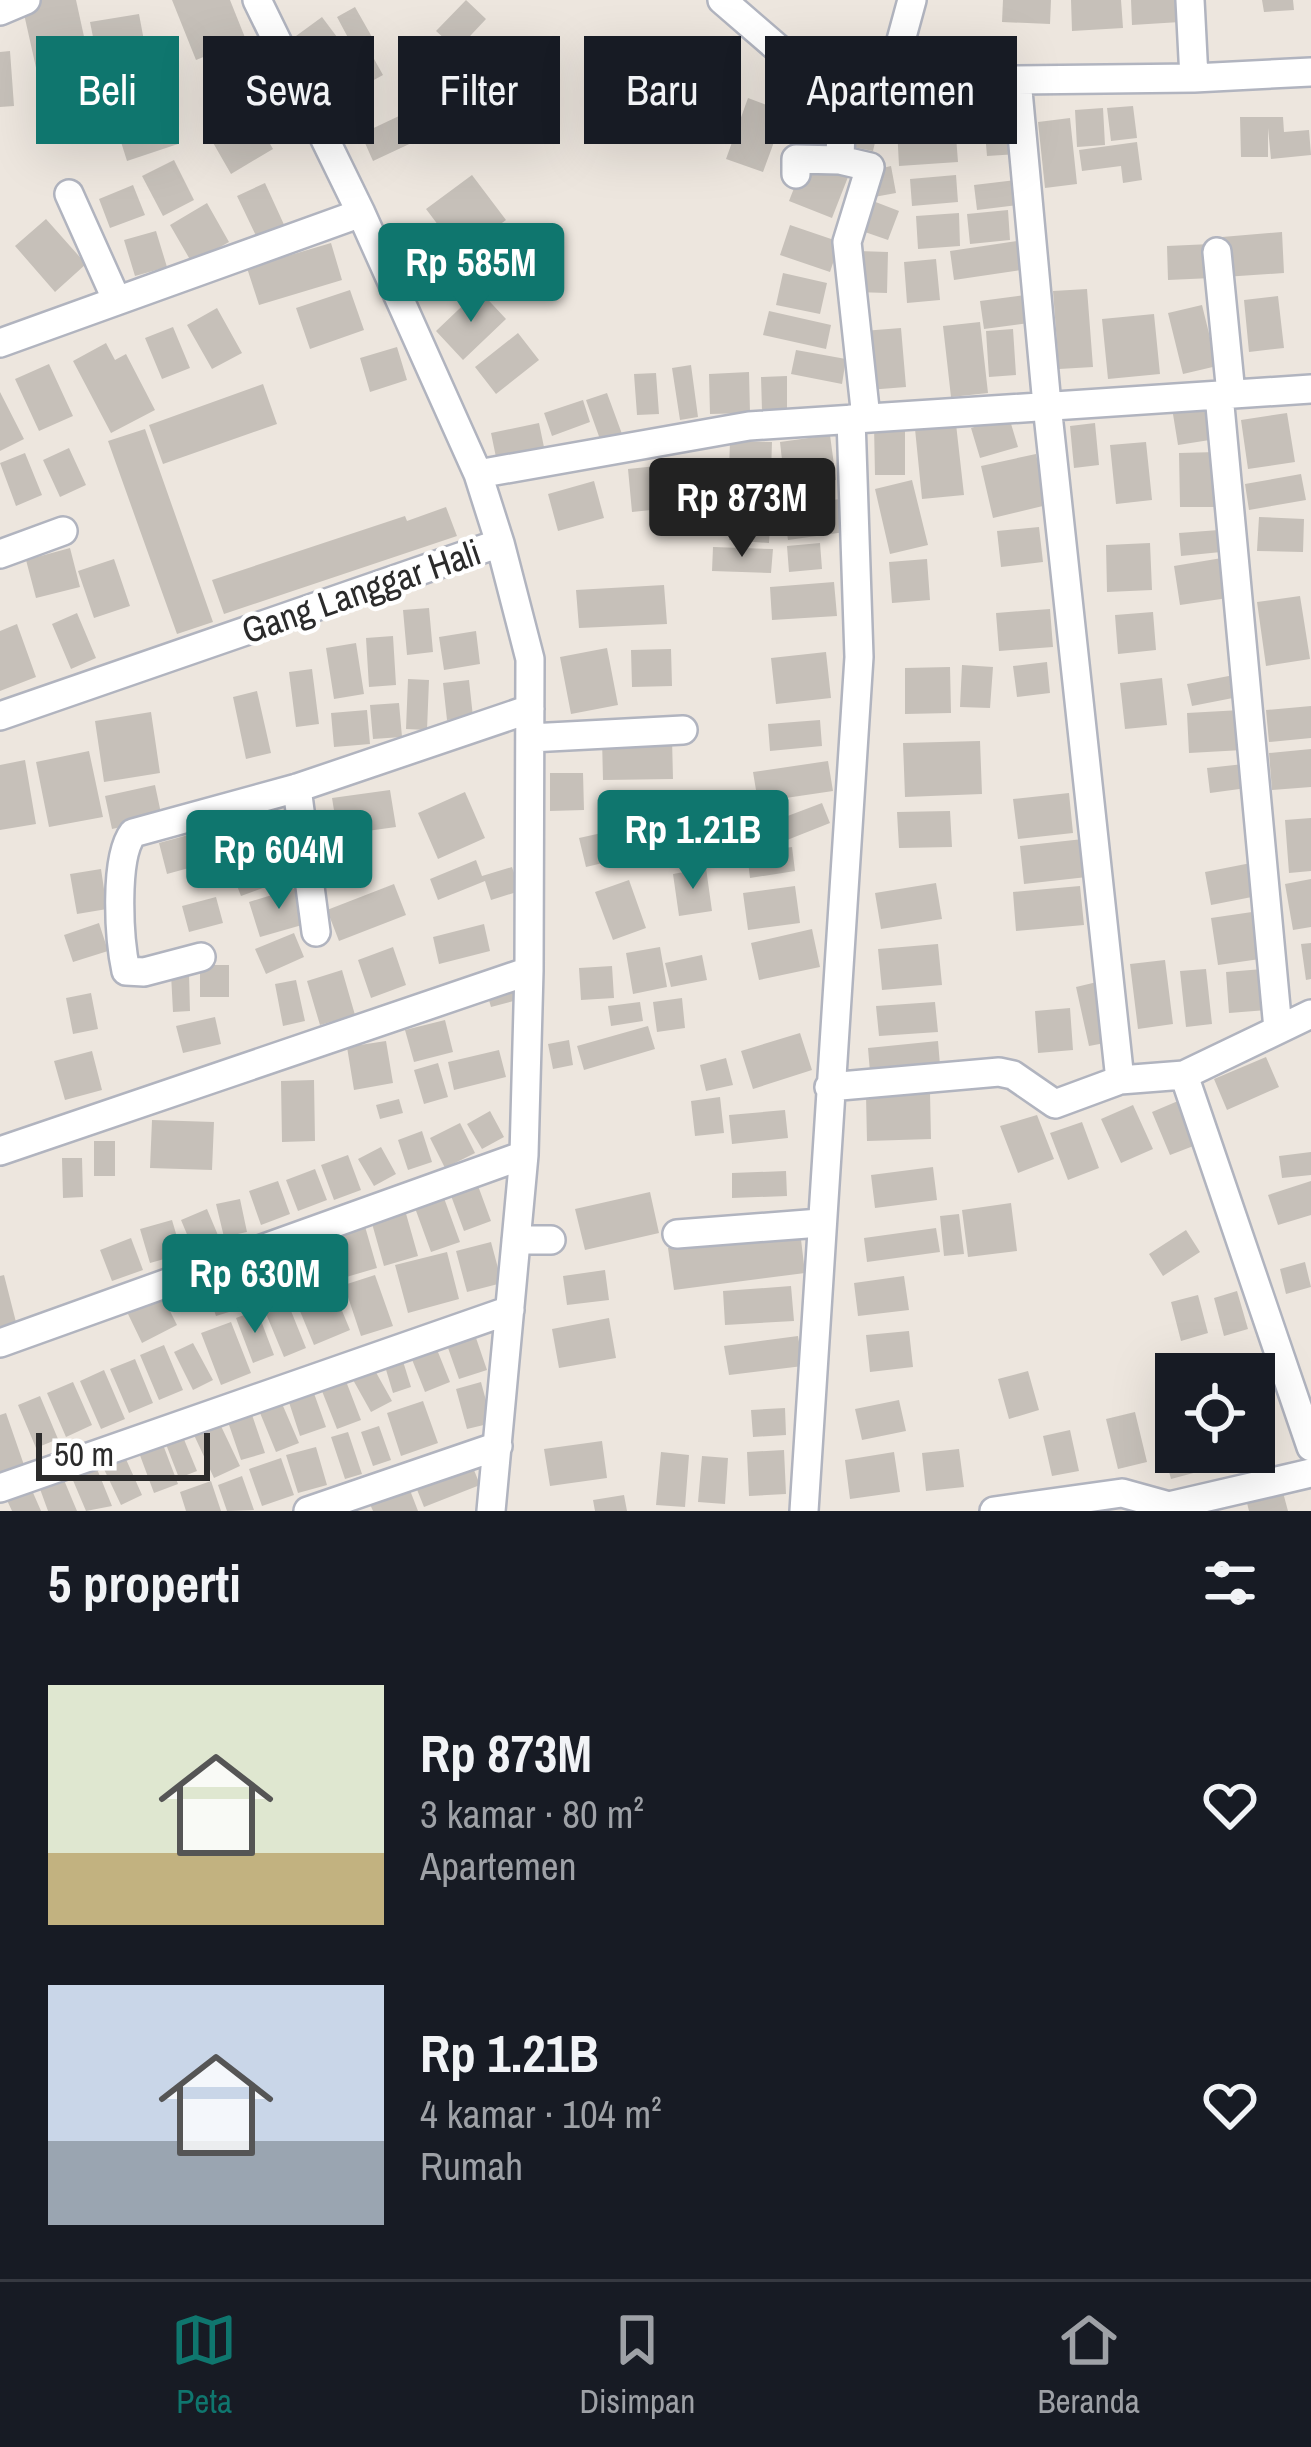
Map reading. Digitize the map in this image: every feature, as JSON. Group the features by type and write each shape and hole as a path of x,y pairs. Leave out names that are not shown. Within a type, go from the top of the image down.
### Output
{"street":[{"path":"0,11 26,0"},
{"name":"Gang Langgar Hali","path":"0,716 500,542 478,474 361,213 257,0"},
{"path":"722,0 765,37"},
{"path":"902,36 911,0"},
{"path":"1190,0 1195,79"},
{"path":"1120,1080 1017,80 1195,79 1311,72"},
{"path":"840,144 840,160"},
{"path":"796,174 796,159 840,160 870,167 847,242 858,418 859,657 804,1511"},
{"path":"69,194 117,301"},
{"path":"0,343 361,213"},
{"path":"1217,251 1278,1029"},
{"path":"478,474 749,426 1311,389"},
{"path":"0,554 63,531"},
{"path":"491,1511 524,1155 530,971 530,659 500,542"},
{"path":"201,957 144,972 127,971 122,935 123,846 134,833 530,723 682,730"},
{"path":"297,788 316,932"},
{"path":"0,1151 530,971"},
{"path":"829,1087 999,1072 1013,1075 1055,1104 1120,1080 1184,1075 1311,1014"},
{"path":"1184,1075 1311,1447"},
{"path":"0,1343 524,1155"},
{"path":"677,1234 820,1223"},
{"path":"516,1240 551,1240"},
{"path":"0,1488 510,1310"},
{"path":"308,1511 497,1445"},
{"path":"994,1511 1122,1493 1169,1506 1311,1473"}],"building":[{"path":"76,0 84,36 36,36 36,68 22,5"},
{"path":"172,0 230,0 244,36 203,36 203,57 196,60"},
{"path":"466,0 486,19 470,36 442,36 436,31"},
{"path":"1003,0 1051,0 1050,24 1002,22"},
{"path":"1071,0 1121,0 1123,28 1072,31"},
{"path":"1131,0 1179,0 1180,22 1132,25"},
{"path":"1262,0 1293,0 1294,10 1264,12"},
{"path":"355,7 371,36 347,36 337,17"},
{"path":"139,14 143,36 93,36 90,22"},
{"path":"322,17 336,36 296,36"},
{"path":"10,51 14,106 0,107 0,52"},
{"path":"374,59 383,75 374,80"},
{"path":"748,98 765,104 765,144 773,144 763,172 726,159 731,144 741,144 741,117"},
{"path":"1133,106 1137,138 1111,141 1107,108"},
{"path":"1103,108 1105,145 1077,147 1075,110"},
{"path":"398,116 398,144 409,144 373,161 365,144 374,144 374,128"},
{"path":"1240,117 1283,117 1284,132 1309,130 1311,155 1271,159 1268,128 1268,157 1241,157"},
{"path":"1070,118 1077,184 1045,188 1038,122"},
{"path":"1017,130 1019,154 987,156 986,144 1017,144"},
{"path":"1137,142 1142,180 1123,183 1121,166 1082,171 1079,150"},
{"path":"122,144 178,144 127,161"},
{"path":"214,144 270,144 273,149 231,174"},
{"path":"793,144 828,144 823,158"},
{"path":"848,144 875,144 873,151"},
{"path":"898,144 957,144 958,162 899,166"},
{"path":"174,160 194,200 163,216 142,176"},
{"path":"805,160 848,177 832,218 789,201"},
{"path":"891,166 896,193 874,197 870,171"},
{"path":"472,175 506,220 460,254 426,209"},
{"path":"956,175 958,202 912,206 910,179"},
{"path":"1016,180 1019,205 977,210 974,185"},
{"path":"265,183 286,229 259,242 237,196"},
{"path":"133,185 145,215 110,228 99,199"},
{"path":"873,201 899,211 888,240 862,231"},
{"path":"207,203 229,242 192,263 170,225"},
{"path":"1008,210 1010,240 970,244 967,214"},
{"path":"959,213 960,246 918,249 916,216"},
{"path":"46,219 86,264 55,292 15,246"},
{"path":"790,225 840,242 830,272 780,255"},
{"path":"156,231 167,267 135,276 124,240"},
{"path":"1282,232 1284,273 1224,277 1222,237"},
{"path":"1017,241 1021,270 954,280 950,251"},
{"path":"331,243 342,280 259,305 247,268"},
{"path":"1211,244 1212,278 1168,280 1167,246"},
{"path":"858,251 888,252 887,293 856,292"},
{"path":"936,259 940,300 907,303 904,262"},
{"path":"783,273 827,283 820,314 776,305"},
{"path":"1087,289 1093,367 1059,369 1053,291"},
{"path":"350,290 364,330 310,349 296,308"},
{"path":"479,290 506,319 463,360 436,331"},
{"path":"1025,295 1029,323 984,329 980,301"},
{"path":"1278,296 1284,348 1249,352 1244,300"},
{"path":"1202,305 1217,366 1183,374 1168,313"},
{"path":"217,308 242,353 212,369 187,325"},
{"path":"769,311 831,325 826,349 763,335"},
{"path":"1154,314 1160,374 1108,379 1102,319"},
{"path":"980,322 988,393 951,397 943,326"},
{"path":"173,327 190,368 162,379 145,338"},
{"path":"901,328 906,387 868,390 863,331"},
{"path":"1013,329 1016,375 989,377 986,331"},
{"path":"518,333 539,360 496,394 475,367"},
{"path":"106,343 115,360 126,354 155,410 111,433 73,361"},
{"path":"397,347 407,380 370,392 360,358"},
{"path":"796,350 846,359 842,384 791,374"},
{"path":"49,364 73,416 39,431 15,379"},
{"path":"691,365 698,417 680,420 672,368"},
{"path":"749,372 750,413 710,414 709,374"},
{"path":"656,373 659,414 637,415 634,374"},
{"path":"787,376 787,410 762,411 761,377"},
{"path":"263,384 277,424 163,464 149,425"},
{"path":"0,392 24,439 0,451"},
{"path":"607,393 622,434 601,442 586,400"},
{"path":"583,400 590,422 552,436 544,413"},
{"path":"1210,402 1216,439 1178,445 1172,408"},
{"path":"1287,413 1295,462 1248,469 1241,420"},
{"path":"1009,417 1018,447 980,458 971,428"},
{"path":"539,423 545,452 497,462 491,433"},
{"path":"1095,423 1099,465 1074,468 1070,426"},
{"path":"956,424 964,495 922,499 915,429"},
{"path":"874,425 905,425 905,475 875,475"},
{"path":"145,429 213,622 177,634 108,441"},
{"path":"830,435 836,480 785,487 780,442"},
{"path":"730,441 772,442 771,472 729,471"},
{"path":"1146,442 1152,500 1116,504 1110,445"},
{"path":"69,448 86,485 60,497 43,460"},
{"path":"1217,452 1218,507 1180,507 1179,453"},
{"path":"25,453 42,495 16,506 0,463"},
{"path":"1036,454 1047,505 993,518 981,466"},
{"path":"666,465 670,508 632,512 628,469"},
{"path":"1301,474 1306,500 1249,510 1245,484"},
{"path":"738,480 774,481 773,505 737,505"},
{"path":"912,480 928,545 890,554 875,489"},
{"path":"594,481 604,518 558,531 548,494"},
{"path":"840,499 845,532 788,540 783,507"},
{"path":"446,507 457,536 224,614 212,580 405,516 407,521"},
{"path":"731,509 771,512 769,543 729,540"},
{"path":"1259,517 1304,519 1303,552 1257,551"},
{"path":"1039,527 1043,562 1001,567 997,531"},
{"path":"1219,530 1221,552 1181,556 1179,533"},
{"path":"820,543 822,569 789,572 787,546"},
{"path":"1150,543 1152,590 1107,592 1106,545"},
{"path":"713,547 773,549 771,573 712,571"},
{"path":"70,548 80,587 36,598 26,560"},
{"path":"1222,558 1228,598 1180,605 1174,566"},
{"path":"114,559 130,606 94,618 78,571"},
{"path":"927,559 930,600 892,603 889,562"},
{"path":"834,582 837,616 772,620 770,587"},
{"path":"664,585 667,624 579,628 576,590"},
{"path":"1300,596 1310,659 1266,666 1257,602"},
{"path":"429,608 433,652 407,655 403,610"},
{"path":"1050,609 1053,647 999,651 996,613"},
{"path":"1153,612 1156,650 1118,654 1115,615"},
{"path":"77,613 96,658 71,669 52,624"},
{"path":"17,624 36,677 0,691 0,631"},
{"path":"476,631 480,664 444,670 439,637"},
{"path":"393,636 396,685 369,687 366,638"},
{"path":"356,643 364,694 334,699 326,648"},
{"path":"607,648 618,705 571,714 560,657"},
{"path":"671,649 672,686 632,687 631,650"},
{"path":"826,652 831,698 776,704 771,658"},
{"path":"1047,662 1050,693 1017,697 1013,666"},
{"path":"962,665 993,667 990,708 960,707"},
{"path":"950,667 951,713 905,714 905,668"},
{"path":"312,669 319,724 296,727 289,672"},
{"path":"1234,675 1238,697 1192,706 1187,684"},
{"path":"1162,678 1167,725 1125,729 1120,683"},
{"path":"408,679 429,680 427,730 406,729"},
{"path":"469,680 473,717 447,720 443,683"},
{"path":"257,691 271,753 246,759 233,697"},
{"path":"399,703 402,737 373,739 370,705"},
{"path":"1311,706 1311,738 1269,742 1266,710"},
{"path":"367,710 370,744 334,747 331,713"},
{"path":"1241,710 1243,750 1189,753 1187,713"},
{"path":"151,712 160,773 104,782 95,721"},
{"path":"820,720 822,746 770,751 768,724"},
{"path":"672,738 673,779 603,780 602,739"},
{"path":"980,741 982,794 905,797 903,743"},
{"path":"1311,749 1311,787 1272,790 1269,753"},
{"path":"89,751 103,817 49,827 36,762"},
{"path":"25,760 36,824 0,830 0,765"},
{"path":"828,761 833,791 758,802 753,772"},
{"path":"1244,764 1247,788 1210,793 1207,768"},
{"path":"550,773 583,773 584,810 550,811"},
{"path":"155,785 162,818 112,829 105,796"},
{"path":"390,790 396,827 338,835 332,798"},
{"path":"465,792 485,838 438,859 418,813"},
{"path":"1069,793 1073,833 1018,839 1013,799"},
{"path":"822,803 830,823 777,844 769,823"},
{"path":"277,806 285,839 235,851 227,817"},
{"path":"950,811 952,847 899,848 897,812"},
{"path":"1311,818 1311,871 1289,873 1285,820"},
{"path":"638,825 645,853 586,867 579,838"},
{"path":"221,826 229,857 167,874 159,843"},
{"path":"1083,839 1087,877 1024,884 1020,846"},
{"path":"291,846 301,874 241,896 230,868"},
{"path":"792,847 795,871 750,878 747,853"},
{"path":"476,860 482,876 512,867 520,891 491,900 485,881 438,900 430,879"},
{"path":"1251,863 1257,896 1211,905 1205,872"},
{"path":"706,868 712,911 679,916 673,874"},
{"path":"101,869 107,909 77,914 70,874"},
{"path":"1311,879 1311,927 1293,930 1285,884"},
{"path":"629,880 646,928 613,940 595,892"},
{"path":"936,883 942,919 881,929 875,893"},
{"path":"394,884 406,915 339,941 327,910"},
{"path":"795,886 800,923 748,930 743,893"},
{"path":"1080,886 1084,925 1016,931 1013,892"},
{"path":"298,887 309,923 260,937 249,902"},
{"path":"216,897 223,923 189,932 182,906"},
{"path":"1252,912 1260,959 1218,965 1211,918"},
{"path":"99,923 108,951 73,962 64,935"},
{"path":"484,924 490,951 439,964 433,937"},
{"path":"812,929 820,967 759,980 751,943"},
{"path":"294,933 304,957 266,974 255,949"},
{"path":"1311,943 1311,979 1306,980 1301,944"},
{"path":"938,944 942,985 882,990 878,949"},
{"path":"393,947 406,985 371,998 358,960"},
{"path":"660,947 667,987 633,994 626,953"},
{"path":"702,955 707,980 671,987 665,963"},
{"path":"1165,960 1173,1024 1138,1029 1130,964"},
{"path":"200,965 229,965 229,997 200,997"},
{"path":"612,966 614,998 581,1000 579,968"},
{"path":"1206,969 1212,1024 1186,1027 1180,971"},
{"path":"1263,969 1267,1010 1229,1013 1226,972"},
{"path":"342,970 355,1015 320,1025 307,981"},
{"path":"189,973 190,1011 173,1012 171,974"},
{"path":"296,980 305,1021 283,1026 275,984"},
{"path":"516,982 521,999 491,1007 486,990"},
{"path":"1097,982 1110,1042 1089,1046 1076,987"},
{"path":"91,993 98,1029 73,1034 66,998"},
{"path":"682,998 685,1028 657,1032 653,1002"},
{"path":"640,1002 643,1021 611,1026 608,1006"},
{"path":"935,1002 938,1032 879,1036 876,1006"},
{"path":"1070,1008 1073,1050 1038,1053 1035,1011"},
{"path":"215,1017 221,1044 183,1053 176,1026"},
{"path":"445,1020 453,1052 414,1062 405,1030"},
{"path":"648,1026 655,1049 584,1070 577,1046"},
{"path":"800,1033 812,1070 753,1089 741,1051"},
{"path":"569,1040 573,1065 553,1069 548,1044"},
{"path":"386,1041 393,1083 354,1090 347,1047"},
{"path":"938,1041 940,1065 870,1072 868,1048"},
{"path":"499,1050 506,1077 454,1090 448,1062"},
{"path":"92,1051 102,1090 65,1100 54,1061"},
{"path":"1266,1057 1279,1087 1227,1110 1214,1079"},
{"path":"726,1058 733,1085 706,1091 700,1065"},
{"path":"438,1063 448,1097 424,1104 414,1070"},
{"path":"314,1080 315,1141 282,1142 281,1081"},
{"path":"930,1093 931,1139 867,1141 866,1095"},
{"path":"720,1097 724,1133 695,1136 691,1101"},
{"path":"399,1099 403,1113 380,1119 376,1105"},
{"path":"1178,1101 1196,1145 1170,1155 1152,1112"},
{"path":"1133,1105 1153,1149 1121,1163 1101,1119"},
{"path":"785,1110 788,1138 732,1144 729,1115"},
{"path":"490,1111 504,1137 482,1149 467,1124"},
{"path":"1037,1115 1054,1159 1018,1173 1000,1126"},
{"path":"152,1120 214,1122 212,1170 150,1168"},
{"path":"1082,1122 1099,1168 1068,1180 1050,1133"},
{"path":"460,1123 475,1153 445,1168 430,1138"},
{"path":"422,1131 432,1162 408,1170 398,1140"},
{"path":"94,1141 115,1141 115,1176 94,1176"},
{"path":"381,1147 396,1174 374,1186 358,1159"},
{"path":"1311,1152 1311,1175 1282,1178 1279,1156"},
{"path":"348,1155 361,1190 334,1200 321,1165"},
{"path":"62,1158 82,1158 83,1197 63,1198"},
{"path":"933,1167 937,1200 875,1208 871,1175"},
{"path":"315,1169 327,1200 298,1211 286,1180"},
{"path":"786,1171 787,1196 732,1198 732,1173"},
{"path":"278,1181 290,1214 261,1225 249,1191"},
{"path":"1311,1181 1311,1215 1278,1225 1268,1195"},
{"path":"477,1183 491,1221 464,1231 450,1193"},
{"path":"650,1192 659,1233 585,1250 575,1209"},
{"path":"444,1198 460,1242 431,1252 415,1208"},
{"path":"240,1199 247,1232 224,1237 216,1204"},
{"path":"1011,1203 1017,1251 968,1257 962,1210"},
{"path":"207,1209 220,1240 194,1251 181,1220"},
{"path":"405,1210 418,1256 384,1266 371,1220"},
{"path":"959,1214 964,1254 944,1256 940,1216"},
{"path":"172,1220 182,1254 150,1263 140,1229"},
{"path":"364,1223 377,1268 343,1278 330,1233"},
{"path":"936,1228 940,1252 867,1262 864,1238"},
{"path":"1186,1230 1200,1252 1163,1276 1149,1254"},
{"path":"800,1231 805,1273 674,1290 668,1248"},
{"path":"131,1238 143,1270 112,1281 100,1250"},
{"path":"323,1238 334,1274 301,1285 290,1248"},
{"path":"491,1242 502,1283 467,1292 456,1251"},
{"path":"279,1250 295,1287 261,1301 246,1264"},
{"path":"447,1252 459,1299 408,1313 395,1265"},
{"path":"1305,1262 1311,1287 1286,1294 1280,1269"},
{"path":"244,1267 255,1304 216,1316 204,1280"},
{"path":"605,1270 609,1300 567,1305 563,1276"},
{"path":"4,1275 17,1326 0,1331 0,1276"},
{"path":"375,1275 393,1326 361,1336 344,1285"},
{"path":"904,1276 909,1310 858,1316 854,1283"},
{"path":"331,1284 350,1330 314,1345 295,1299"},
{"path":"791,1286 794,1321 725,1325 723,1291"},
{"path":"1237,1291 1248,1329 1224,1336 1214,1298"},
{"path":"1198,1295 1208,1333 1181,1341 1171,1302"},
{"path":"163,1297 177,1325 142,1343 128,1314"},
{"path":"287,1301 306,1348 284,1357 264,1309"},
{"path":"257,1310 274,1355 253,1363 236,1318"},
{"path":"609,1318 616,1358 559,1368 552,1329"},
{"path":"231,1322 251,1373 221,1385 201,1333"},
{"path":"909,1331 913,1367 870,1372 866,1335"},
{"path":"475,1335 487,1370 459,1379 447,1345"},
{"path":"798,1336 803,1366 729,1375 724,1346"},
{"path":"193,1343 213,1380 193,1390 174,1352"},
{"path":"164,1345 183,1390 159,1400 140,1355"},
{"path":"436,1347 450,1382 425,1392 411,1357"},
{"path":"402,1358 411,1387 393,1393 384,1363"},
{"path":"135,1359 153,1403 129,1413 110,1369"},
{"path":"373,1367 392,1401 371,1412 352,1378"},
{"path":"104,1370 125,1419 101,1429 80,1381"},
{"path":"1028,1371 1039,1410 1009,1419 998,1379"},
{"path":"344,1376 361,1420 337,1429 320,1386"},
{"path":"73,1382 92,1425 66,1437 47,1393"},
{"path":"310,1382 326,1427 300,1436 285,1390"},
{"path":"481,1382 492,1423 467,1429 456,1389"},
{"path":"40,1396 58,1439 36,1448 18,1405"},
{"path":"280,1399 299,1443 276,1452 258,1408"},
{"path":"899,1400 906,1431 862,1440 855,1409"},
{"path":"423,1401 438,1443 401,1456 387,1413"},
{"path":"785,1408 786,1435 753,1437 751,1410"},
{"path":"250,1409 265,1453 241,1460 226,1416"},
{"path":"1135,1412 1147,1462 1118,1469 1106,1419"},
{"path":"6,1413 24,1465 0,1474 0,1415"},
{"path":"220,1424 240,1466 214,1478 194,1435"},
{"path":"379,1426 391,1460 373,1466 361,1432"},
{"path":"1070,1430 1079,1471 1052,1476 1043,1436"},
{"path":"181,1432 197,1471 179,1478 164,1439"},
{"path":"348,1432 362,1474 345,1479 331,1437"},
{"path":"602,1441 607,1478 550,1486 544,1449"},
{"path":"162,1442 178,1484 154,1493 138,1450"},
{"path":"316,1447 327,1485 298,1493 286,1455"},
{"path":"959,1449 964,1487 926,1491 922,1453"},
{"path":"784,1450 786,1494 749,1496 747,1452"},
{"path":"661,1452 689,1455 685,1507 656,1505"},
{"path":"894,1452 900,1492 850,1499 845,1460"},
{"path":"702,1456 728,1458 725,1504 698,1502"},
{"path":"125,1457 142,1495 121,1505 103,1467"},
{"path":"281,1458 294,1495 262,1506 249,1469"},
{"path":"470,1460 480,1485 424,1507 414,1482"},
{"path":"97,1469 112,1506 86,1511 72,1478"},
{"path":"242,1476 254,1510 227,1511 218,1485"},
{"path":"64,1480 77,1511 48,1511 40,1489"},
{"path":"211,1481 221,1511 186,1511 180,1492"},
{"path":"408,1485 418,1511 373,1511 368,1500"},
{"path":"1281,1485 1288,1511 1249,1511 1245,1495"},
{"path":"31,1488 41,1511 12,1511 6,1498"},
{"path":"624,1495 627,1511 595,1511 593,1500"}]}
